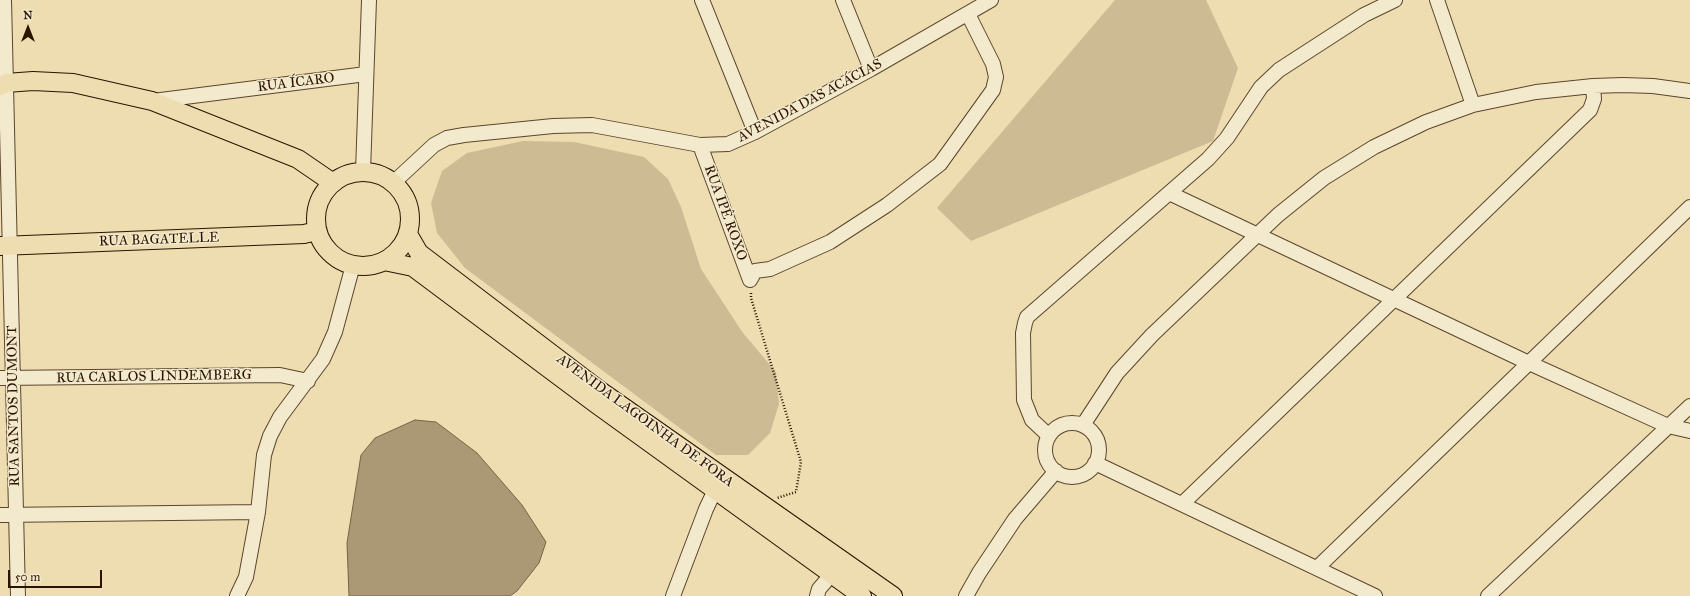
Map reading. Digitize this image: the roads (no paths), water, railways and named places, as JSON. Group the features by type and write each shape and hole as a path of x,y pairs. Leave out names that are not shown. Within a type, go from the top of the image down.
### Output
{"main road":[{"path":"3,84 33,81 73,83 152,101 298,158 333,183"},
{"path":"363,172 379,175 393,183 402,194 408,206 410,220 408,234 402,245 394,254 384,261 368,266 353,265 330,253 322,243 316,218 318,204 324,192 333,183 347,175 363,172"},
{"name":"RUA BAGATELLE","path":"5,246 304,234 318,231"},
{"name":"AVENIDA LAGOINHA DE FORA","path":"408,234 419,253 720,484 831,575 862,596"},
{"name":"AVENIDA LAGOINHA DE FORA","path":"384,261 413,267 720,484 760,503 893,596"}],"street":[{"name":"RUA SANTOS DUMONT","path":"4,0 3,84 7,378 16,515 18,596"},
{"path":"363,172 368,0"},
{"path":"702,0 755,132"},
{"path":"843,0 871,69"},
{"name":"AVENIDA DAS ACÁCIAS","path":"393,183 434,145 447,138 464,135 553,126 592,125 700,145 728,144 755,132 871,69 968,14 989,0"},
{"path":"1049,436 1032,420 1024,400 1023,333 1025,323 1031,312 1218,149 1238,123 1261,87 1279,70 1364,15 1395,0"},
{"path":"1437,0 1473,105"},
{"name":"RUA IPÊ ROXO","path":"700,145 750,280 755,271 770,269 830,242 887,205 940,164 993,90 996,77 994,64 968,14"},
{"name":"RUA ÍCARO","path":"152,101 366,74"},
{"path":"1182,504 1590,110 1594,98 1593,86"},
{"path":"1083,425 1109,384 1138,348 1256,235 1300,196 1348,162 1400,134 1473,105 1536,92 1593,86 1653,86 1690,91"},
{"path":"1169,193 1529,363 1668,426 1690,431"},
{"path":"1317,568 1690,207"},
{"path":"238,596 246,577 258,512 264,455 270,436 280,417 323,359 335,332 353,265"},
{"name":"RUA CARLOS LINDEMBERG","path":"7,378 280,375 308,381"},
{"path":"1488,596 1690,406"},
{"path":"1070,423 1083,425 1093,433 1098,445 1099,451 1095,464 1086,472 1074,476 1061,474 1056,471 1048,461 1045,448 1049,436 1058,427 1064,424 1070,423"},
{"path":"1095,464 1375,596"},
{"path":"966,596 979,573 1011,525 1056,471"},
{"path":"673,596 706,510 720,484"},
{"path":"0,515 258,512"},
{"path":"817,596 819,590 831,575"}]}
